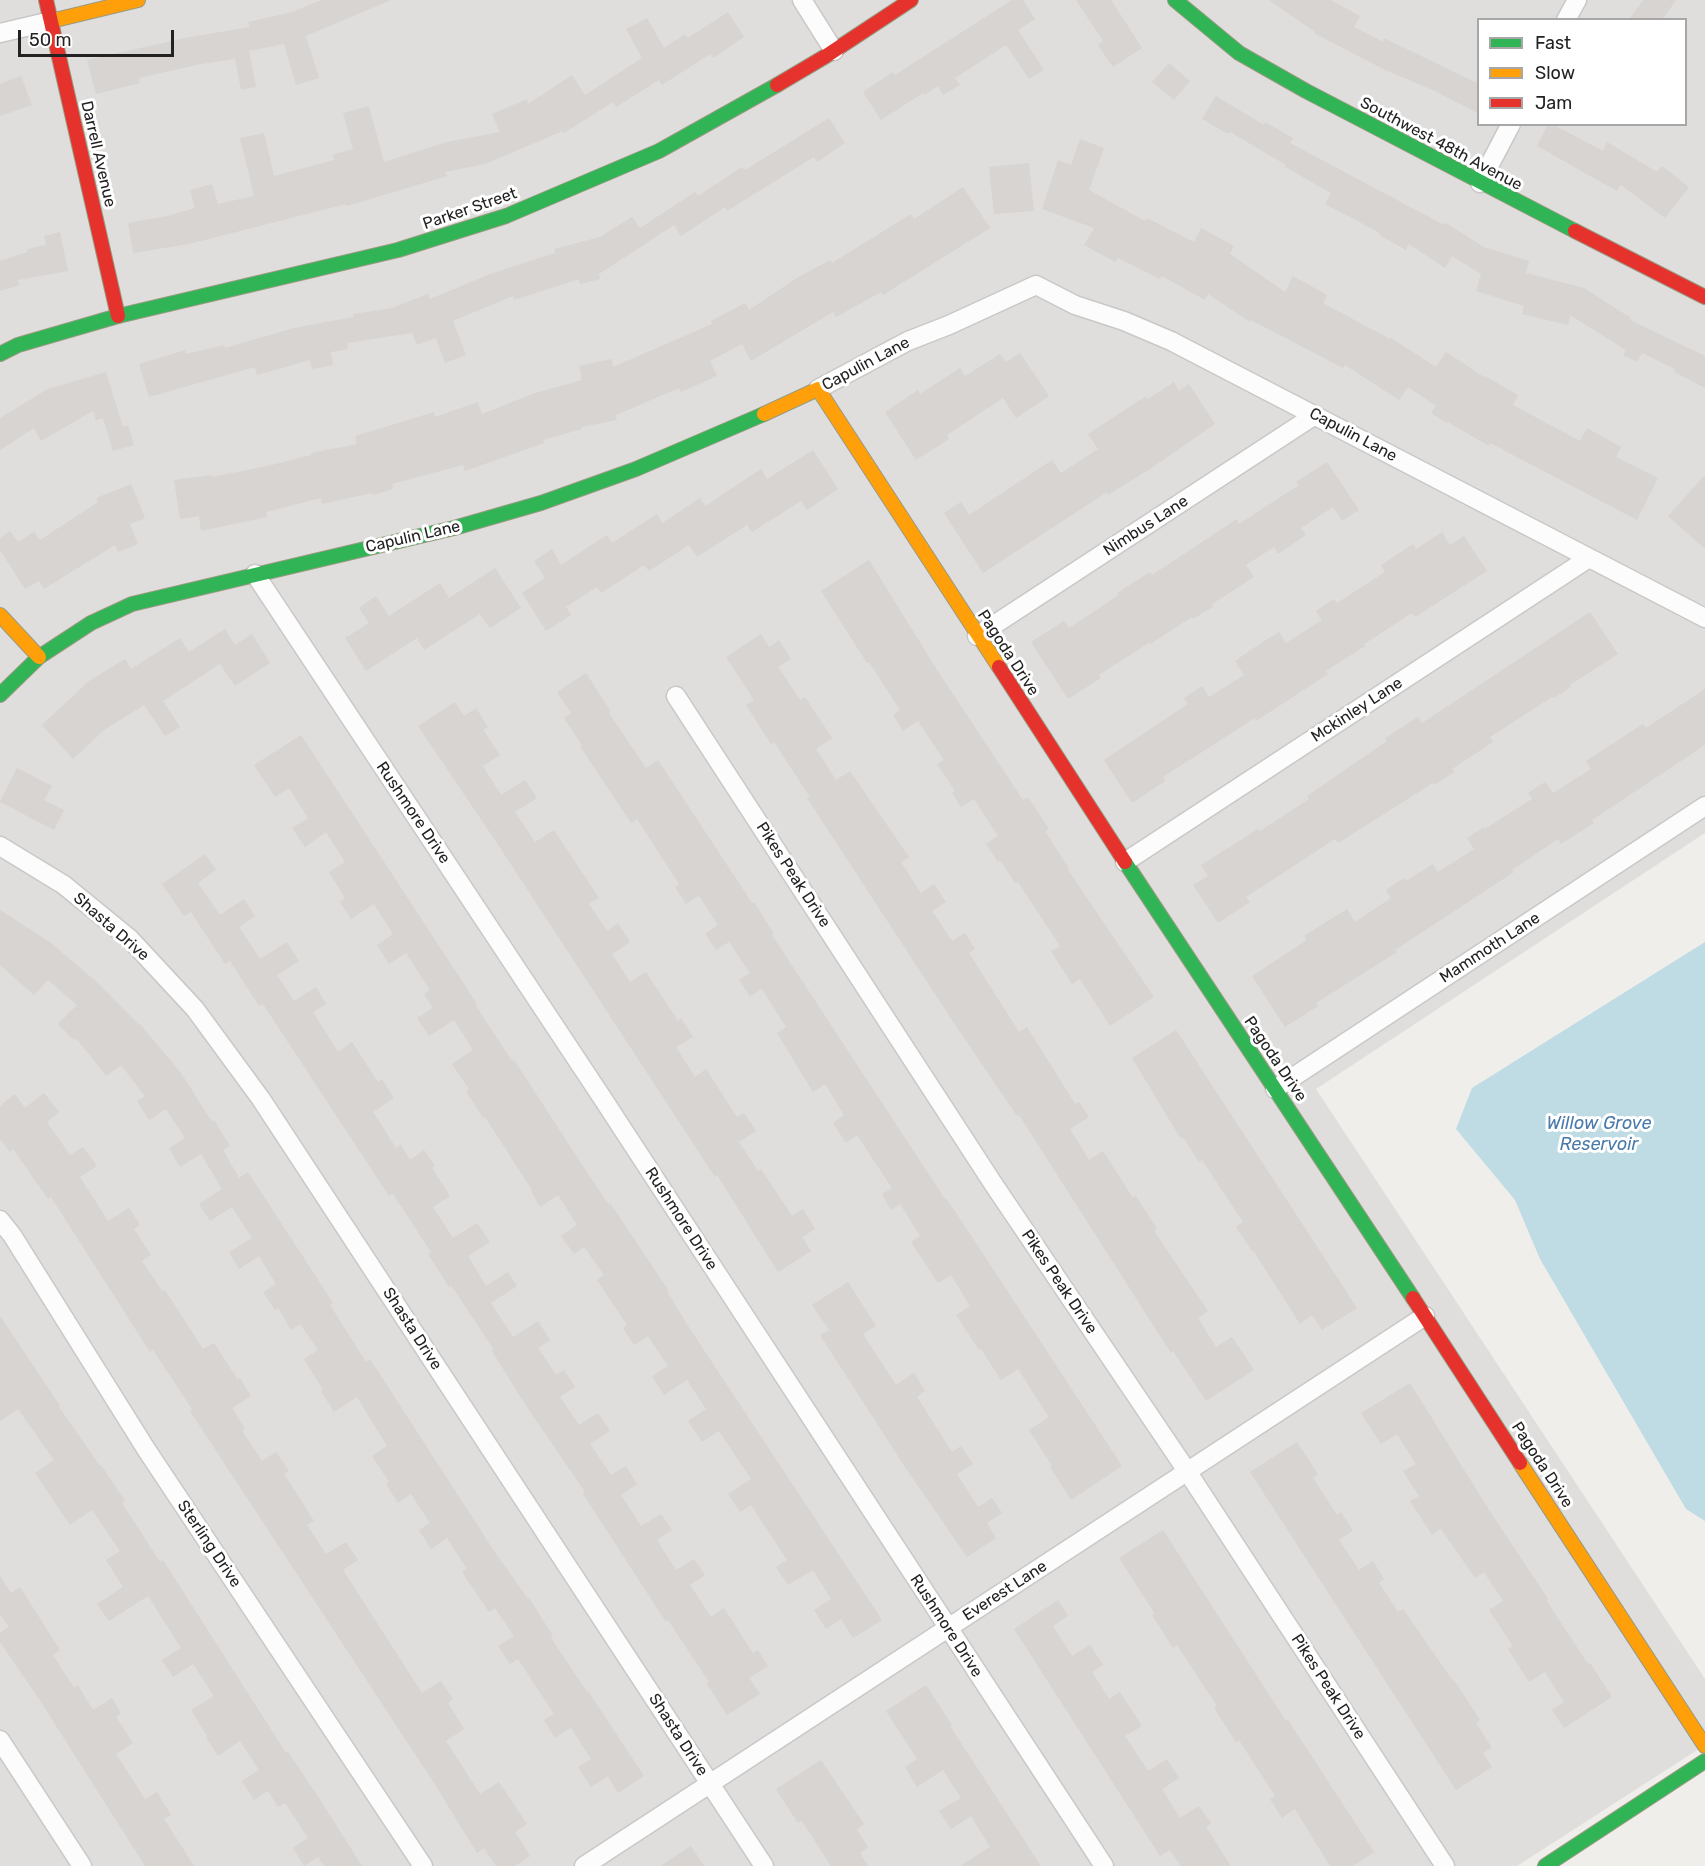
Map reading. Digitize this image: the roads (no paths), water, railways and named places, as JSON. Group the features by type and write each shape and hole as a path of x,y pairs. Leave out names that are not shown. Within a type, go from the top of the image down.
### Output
{"street":[{"name":"Darrell Avenue","path":"46,0 118,316"},
{"path":"0,33 138,0"},
{"path":"802,0 834,51"},
{"name":"Parker Street","path":"0,354 18,345 118,316 398,250 506,216 659,151 731,112 834,51 911,0"},
{"name":"Southwest 48th Avenue","path":"1174,0 1239,53 1306,91 1480,183 1705,297"},
{"path":"1567,18 1577,0"},
{"path":"1480,183 1510,126"},
{"name":"Capulin Lane","path":"0,695 39,657 91,623 132,604 454,528 541,503 636,469 707,440 818,389 908,341 1036,285 1075,305 1124,321 1171,341 1705,618"},
{"name":"Pagoda Drive","path":"818,389 977,636 1705,1746"},
{"name":"Nimbus Lane","path":"977,636 1315,415"},
{"name":"Mckinley Lane","path":"1125,862 1589,558"},
{"name":"Rushmore Drive","path":"255,574 601,1096 1104,1866"},
{"path":"0,615 39,657"},
{"name":"Pikes Peak Drive","path":"676,696 994,1185 1187,1471 1445,1866"},
{"name":"Mammoth Lane","path":"1275,1089 1705,806"},
{"name":"Shasta Drive","path":"0,846 64,885 130,939 195,1009 268,1109 764,1866"},
{"name":"Sterling Drive","path":"0,1220 12,1235 146,1449 423,1866"},
{"name":"Everest Lane","path":"584,1866 1425,1316"},
{"path":"0,1740 82,1866"},
{"path":"1545,1866 1705,1761"}],"water":[{"name":"Willow Grove Reservoir","path":"1705,942 1705,1521 1686,1509 1540,1259 1515,1200 1456,1129 1472,1088"}]}
